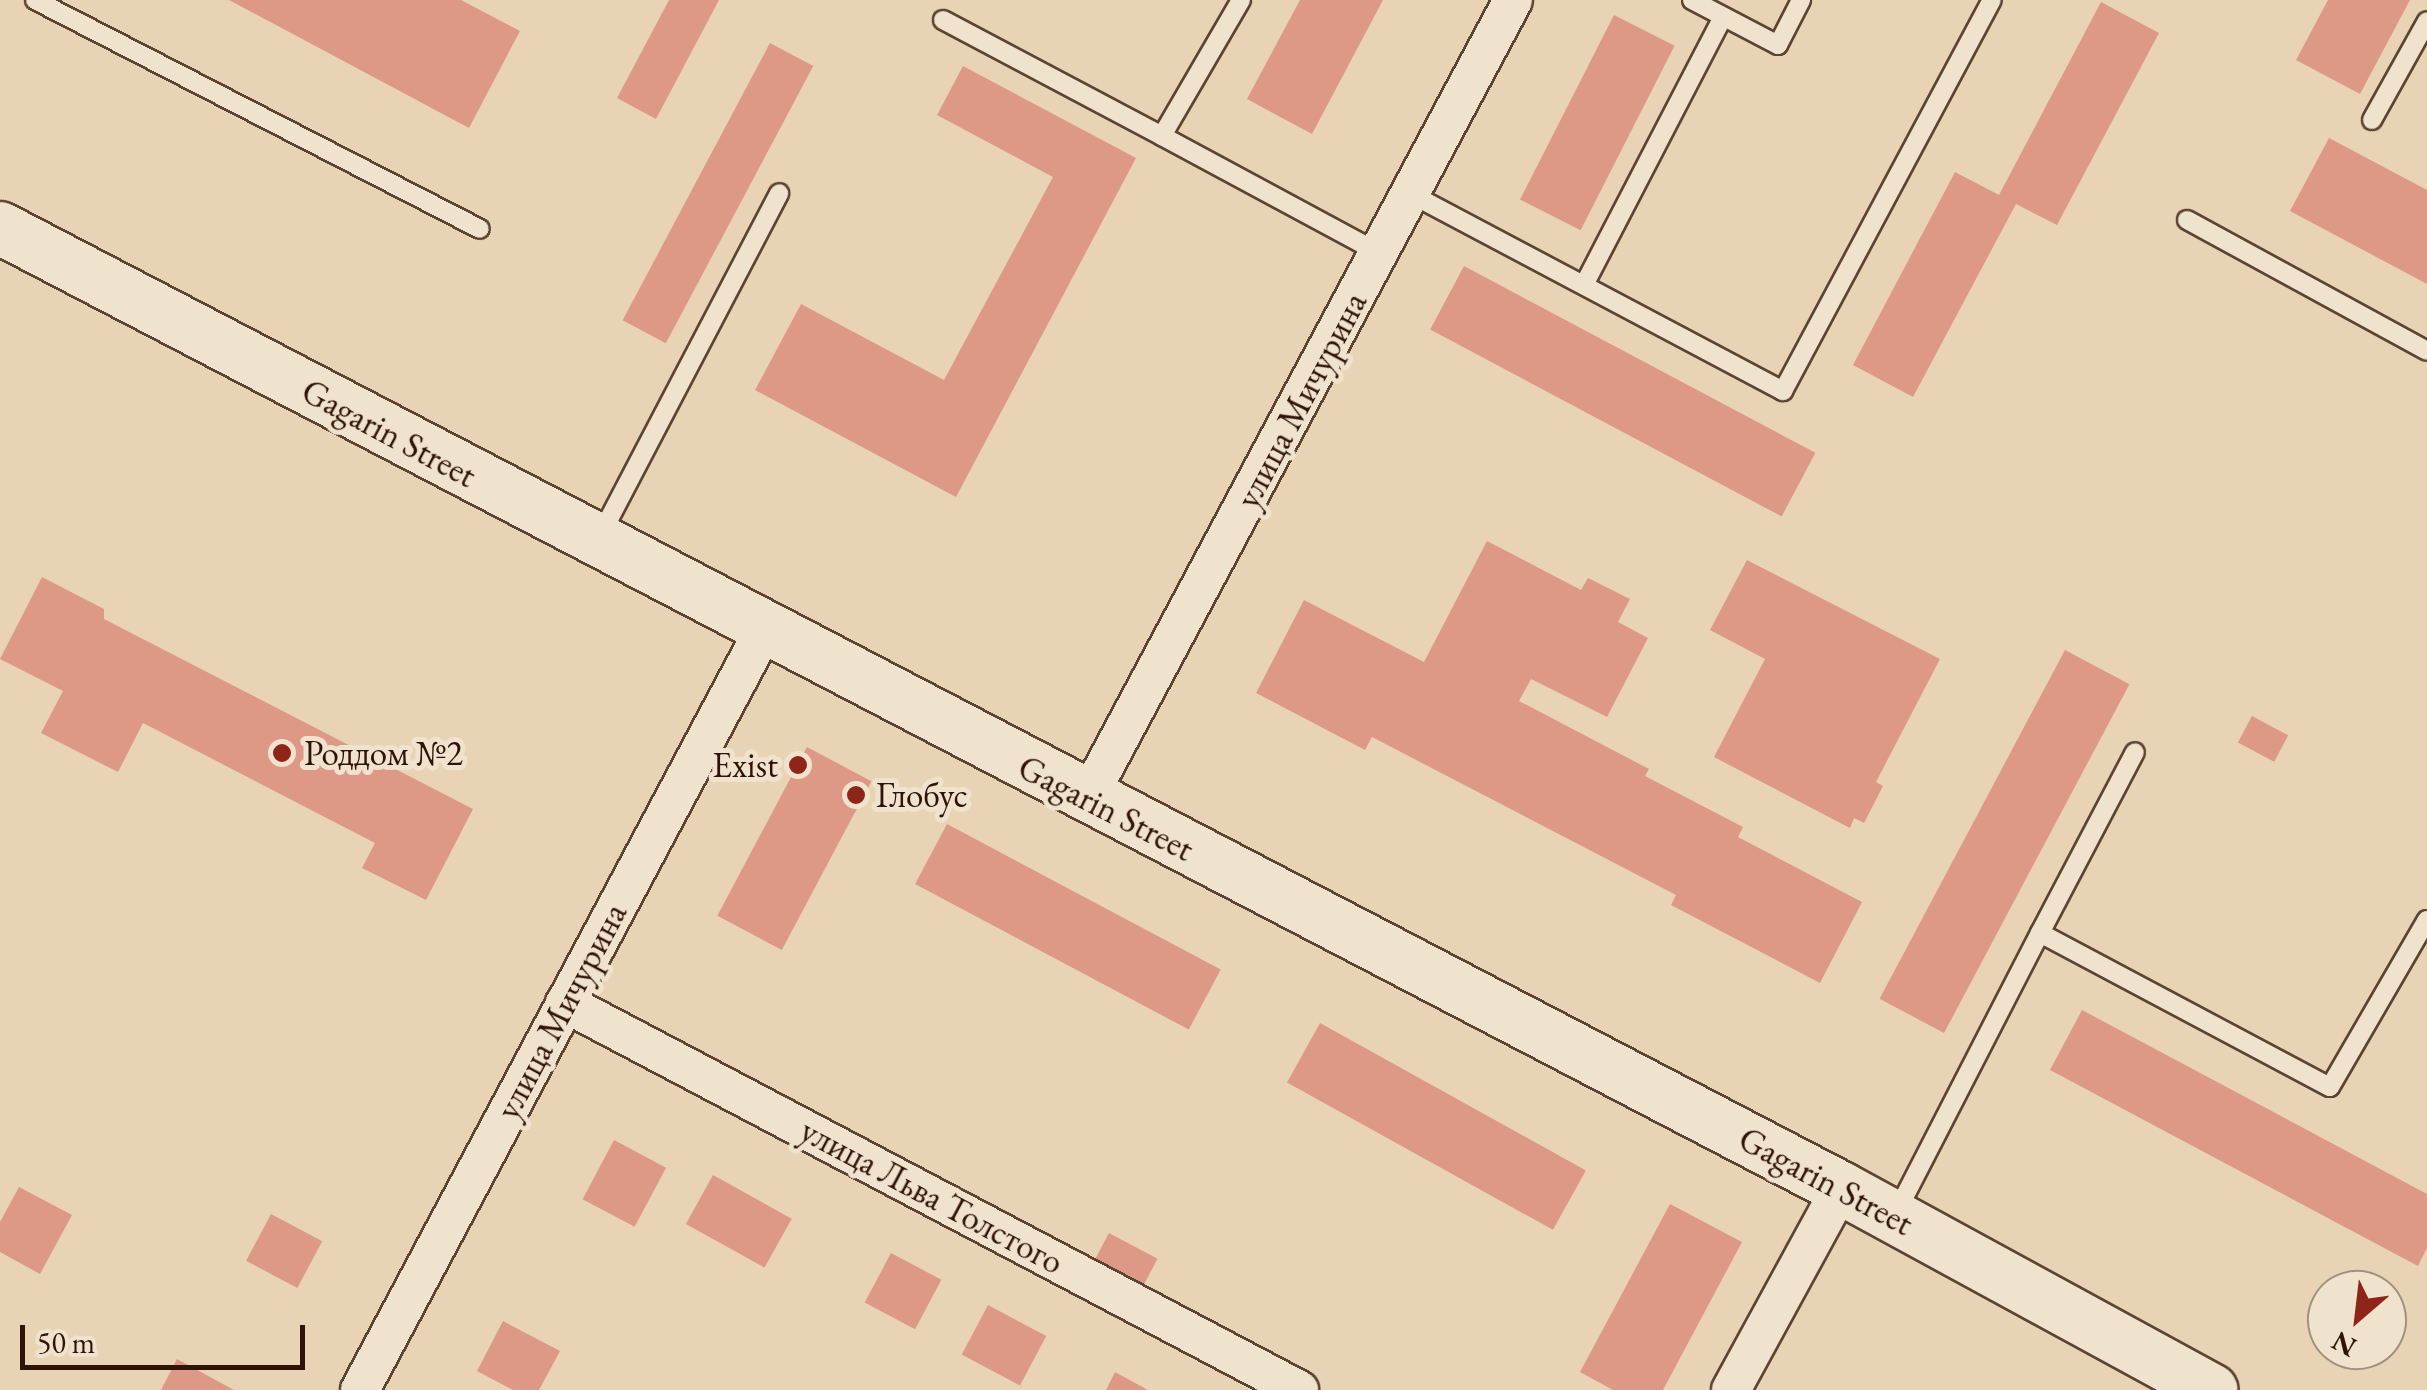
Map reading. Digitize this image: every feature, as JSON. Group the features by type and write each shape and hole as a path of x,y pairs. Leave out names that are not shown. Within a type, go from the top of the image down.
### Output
{"main road":[{"name":"Gagarin Street","path":"2,233 763,632 1842,1188 2212,1390"}],"street":[{"name":"улица Мичурина","path":"1087,799 1514,0"},
{"name":"улица Мичурина","path":"360,1390 763,632"},
{"name":"улица Льва Толстого","path":"565,1003 1299,1390"},
{"path":"1731,1390 1842,1188"}],"lane":[{"path":"35,0 480,230"},
{"path":"1162,136 1241,0"},
{"path":"1692,0 1778,45 1802,0"},
{"path":"1411,194 1783,391 1992,0"},
{"path":"1584,285 1724,16"},
{"path":"943,20 1379,253"},
{"path":"2372,120 2427,21"},
{"path":"596,543 779,193"},
{"path":"2187,220 2427,351"},
{"path":"1894,1216 2135,752"},
{"path":"2040,933 2330,1087 2427,920"}],"building":[{"path":"229,0 461,0 520,31 469,128"},
{"path":"669,0 719,0 656,119 617,98"},
{"path":"1300,0 1383,0 1312,134 1247,99"},
{"path":"2328,0 2410,0 2360,94 2296,60"},
{"path":"2101,2 2159,33 2057,225 2016,204 1913,397 1853,365 1955,172 1999,195"},
{"path":"1614,15 1675,46 1581,230 1520,199"},
{"path":"770,43 813,66 666,343 623,320"},
{"path":"963,66 1136,158 956,497 755,390 801,304 944,380 1053,177 937,115"},
{"path":"2329,138 2427,190 2427,284 2290,211"},
{"path":"1464,266 1815,453 1782,516 1430,330"},
{"path":"1487,541 1581,590 1588,578 1630,599 1618,622 1648,638 1607,717 1531,679 1519,701 1649,769 1645,776 1743,827 1738,837 1862,902 1820,983 1671,905 1676,895 1372,737 1365,750 1256,693 1304,600 1424,662"},
{"path":"1747,560 1940,659 1876,782 1883,786 1864,823 1854,818 1850,828 1714,757 1765,659 1710,630"},
{"name":"Роддом №2","path":"42,577 104,609 104,619 473,809 426,900 362,868 375,843 143,723 118,772 41,733 63,691 0,659"},
{"path":"2065,650 2129,684 1944,1033 1880,999"},
{"path":"2252,716 2288,735 2274,762 2238,742"},
{"path":"807,747 871,781 782,950 717,916"},
{"path":"947,824 1221,970 1189,1030 915,884"},
{"path":"2082,1010 2427,1194 2427,1248 2418,1266 2050,1070"},
{"path":"1320,1023 1586,1170 1553,1230 1287,1082"},
{"path":"614,1140 666,1168 635,1227 583,1199"},
{"path":"713,1175 792,1219 765,1268 686,1224"},
{"path":"19,1187 72,1215 40,1274 0,1252 0,1222"},
{"path":"1670,1204 1742,1242 1663,1390 1613,1390 1580,1372"},
{"path":"271,1214 322,1241 297,1288 246,1261"},
{"path":"1109,1233 1158,1259 1138,1295 1090,1269"},
{"path":"891,1253 941,1280 915,1329 865,1302"},
{"path":"988,1305 1046,1336 1020,1385 962,1354"},
{"path":"503,1321 560,1351 539,1390 513,1390 477,1371"},
{"path":"177,1359 234,1390 161,1390"},
{"path":"1115,1372 1148,1390 1106,1390"}],"place":[{"name":"Роддом №2","path":"282,753"},
{"name":"Exist","path":"798,765"},
{"name":"Глобус","path":"856,795"}]}
